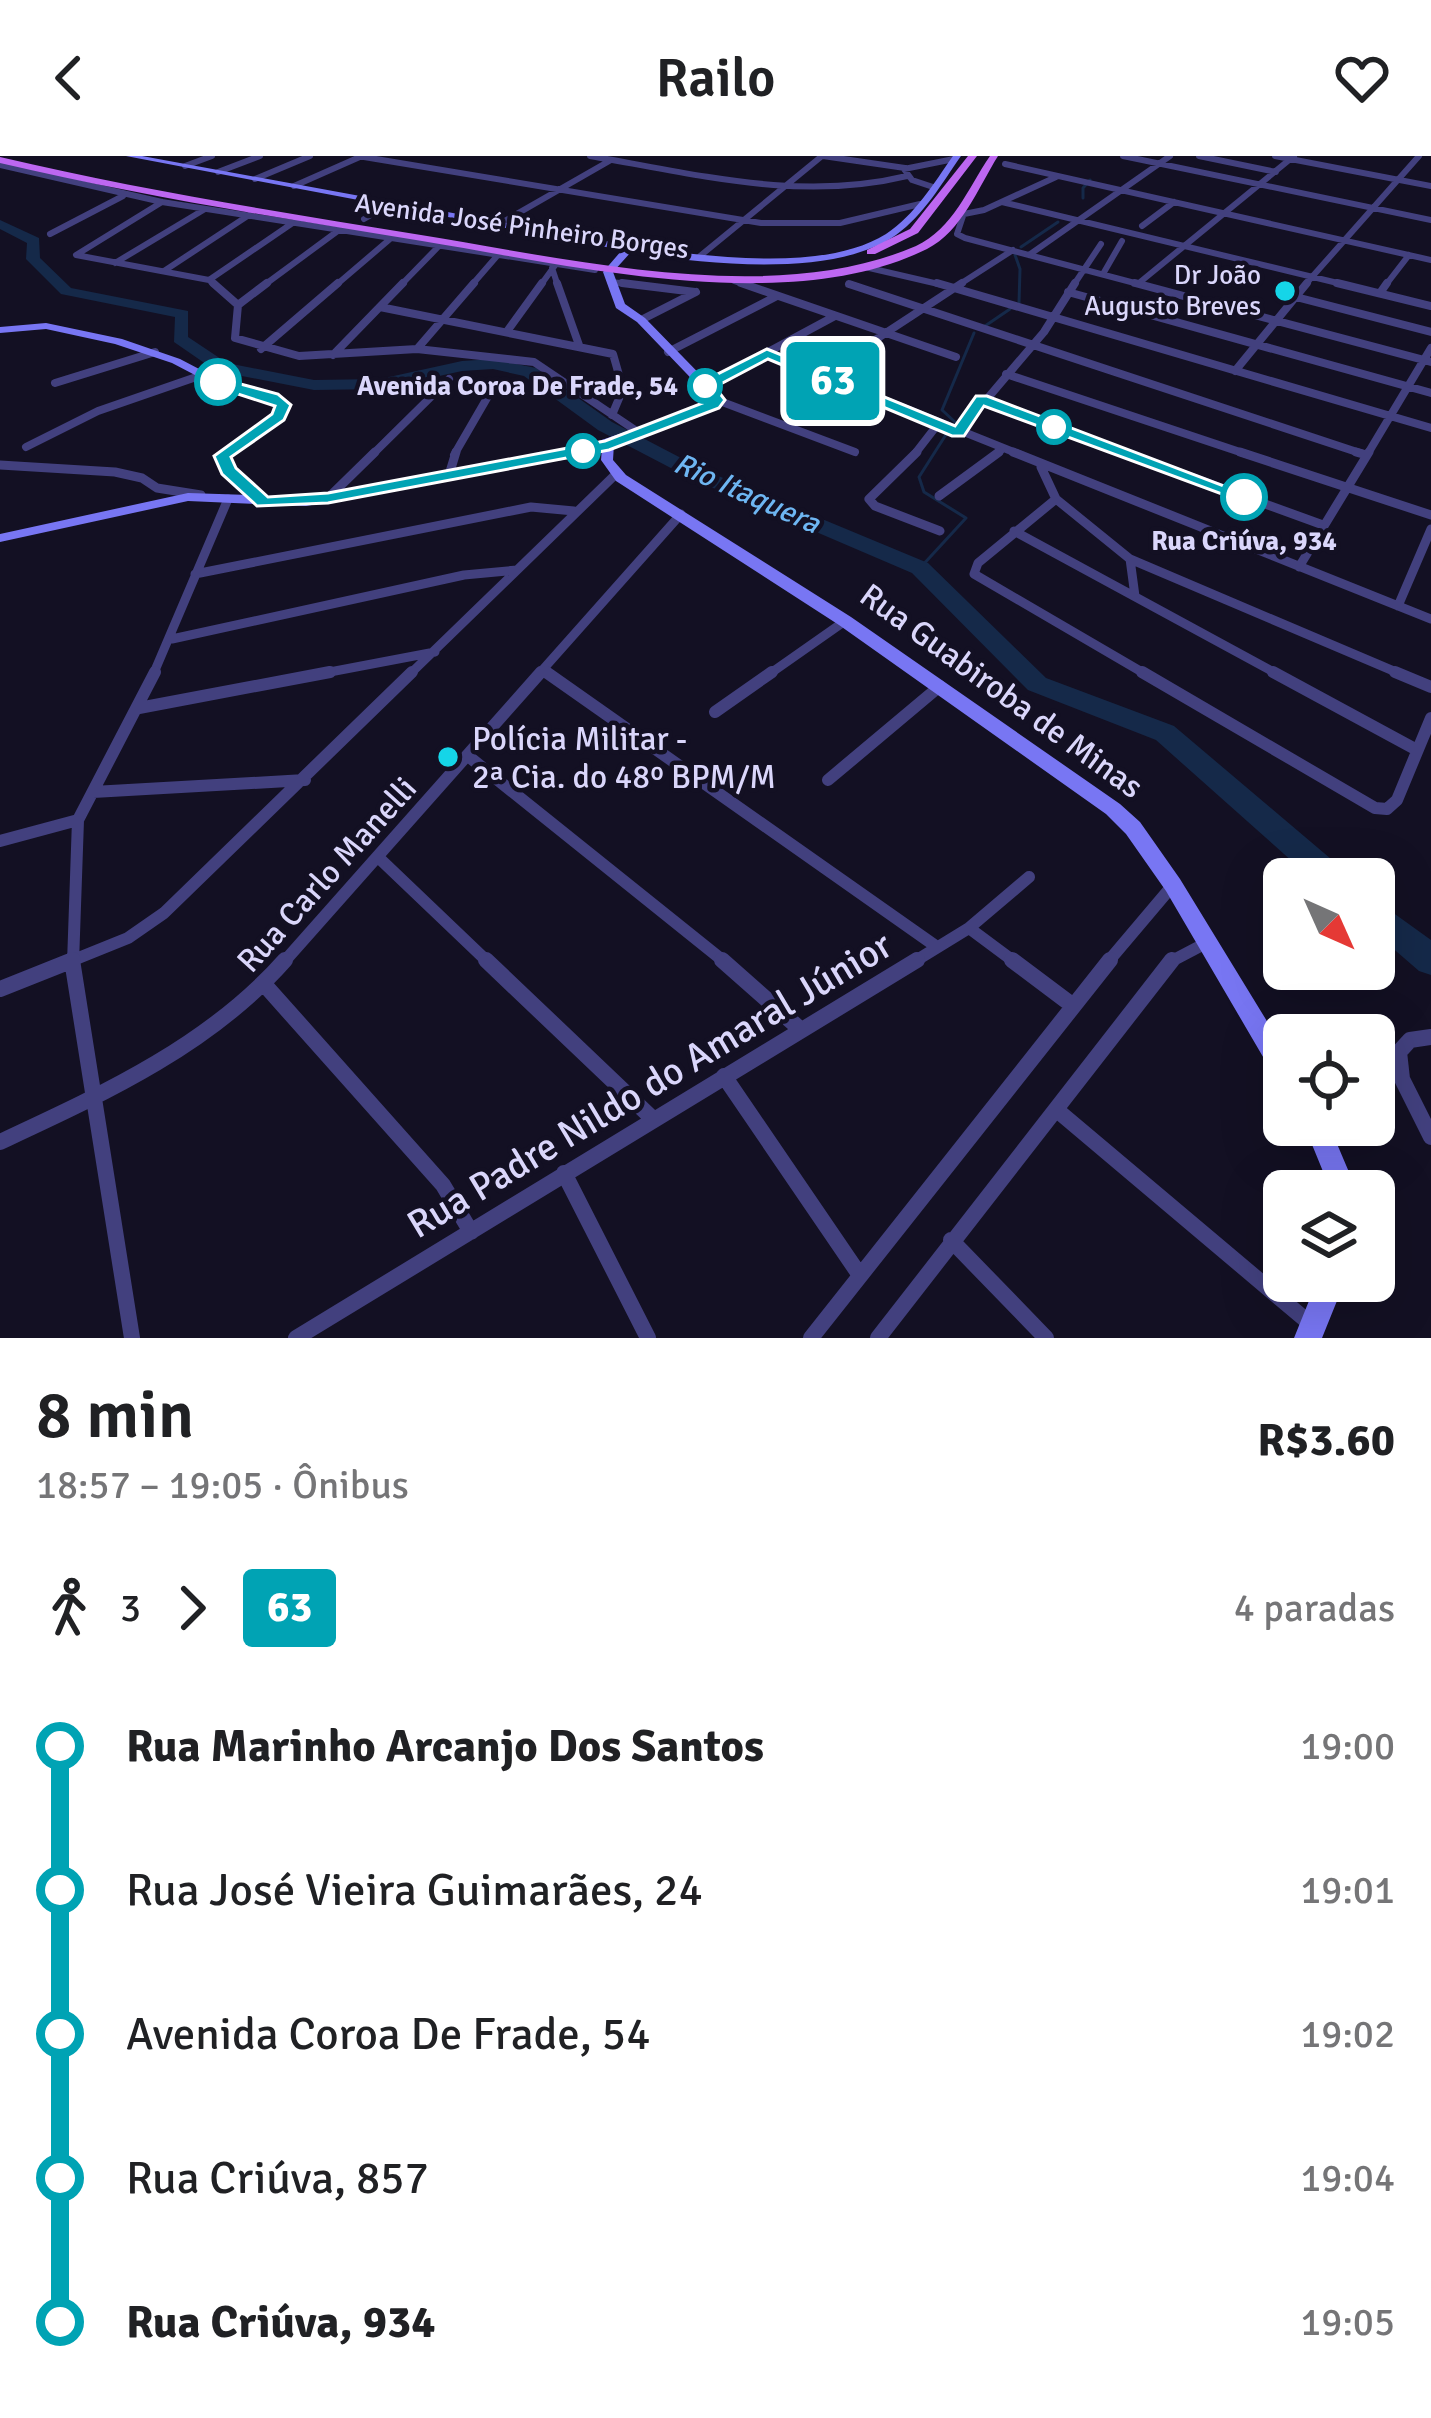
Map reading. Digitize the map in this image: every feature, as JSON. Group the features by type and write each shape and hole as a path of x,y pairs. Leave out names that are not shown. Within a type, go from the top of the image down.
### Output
{"main road":[{"name":"Avenida José Pinheiro Borges","path":"611,270 805,267 867,254 914,231 973,156"},
{"name":"Avenida José Pinheiro Borges","path":"0,160 298,219 611,270 739,277 865,267 934,241 960,216 994,156"}],"street":[{"path":"130,156 630,247 789,260 855,250 896,232 956,158"},
{"path":"185,166 212,156"},
{"path":"218,172 260,156"},
{"path":"255,179 310,156"},
{"path":"294,186 361,156 743,220 841,223 920,204"},
{"path":"590,156 785,186 848,188 906,172 921,159 956,158"},
{"path":"700,256 822,156 906,172 933,187"},
{"path":"1123,156 1431,220"},
{"path":"1028,254 1170,156"},
{"path":"1198,156 1276,172"},
{"path":"1275,156 1431,186"},
{"path":"1235,371 1343,239 1419,156"},
{"path":"501,224 614,158"},
{"path":"1139,284 1293,158"},
{"path":"0,160 124,195 298,219 554,266 611,270 695,292 641,320"},
{"path":"1005,164 1431,260"},
{"path":"1058,176 960,216 957,234 1428,361"},
{"path":"50,234 124,195"},
{"path":"162,202 76,255 209,280 238,305"},
{"path":"1002,202 1431,306"},
{"path":"1142,226 1174,202"},
{"path":"364,219 392,203"},
{"path":"115,263 206,209"},
{"path":"163,271 249,215"},
{"path":"209,280 298,219"},
{"path":"339,230 238,305 235,338 299,356 417,349 534,362 637,435"},
{"path":"261,349 390,238"},
{"path":"1103,274 1122,241"},
{"path":"940,531 875,506 869,499 932,438 981,400 1032,346 1055,318 1080,268 1101,244"},
{"path":"332,356 438,247"},
{"path":"611,270 630,247"},
{"path":"820,376 1014,251"},
{"path":"1380,293 1409,255"},
{"path":"417,349 497,256"},
{"path":"891,260 888,266 902,273"},
{"path":"508,330 554,266"},
{"path":"554,266 579,345"},
{"path":"865,267 902,273 1431,428"},
{"path":"611,270 620,306 641,320 718,400 855,452"},
{"path":"734,281 956,357"},
{"path":"849,284 1363,454"},
{"path":"1068,292 1431,393"},
{"path":"668,352 777,296"},
{"path":"1296,297 1431,332"},
{"path":"380,307 616,356 623,388 612,415"},
{"path":"705,386 835,316"},
{"path":"0,330 46,326 155,352 202,375 273,397 284,405 278,417 223,456 228,470 264,502"},
{"path":"1299,567 1363,454 1428,361 1431,348"},
{"path":"55,383 155,352"},
{"path":"767,353 1431,620"},
{"path":"693,374 724,375"},
{"path":"1006,374 1431,515"},
{"path":"26,448 98,411 202,375"},
{"path":"328,498 449,379"},
{"path":"449,476 452,459 494,386"},
{"path":"0,465 115,472 142,478 157,488 228,499 328,498 612,444 718,400"},
{"path":"981,400 1323,525"},
{"path":"0,989 128,938 164,914 614,472 606,457 612,444"},
{"path":"939,496 1001,450"},
{"name":"Rua Guabiroba de Minas","path":"571,454 614,472 845,621 1112,809 1133,828 1173,885 1263,1035"},
{"path":"1040,466 1056,499 1130,559 1431,687"},
{"path":"0,538 202,496"},
{"path":"132,1338 72,959 78,820 172,638 228,499"},
{"path":"1056,499 973,570 989,584 1336,788 1382,809 1397,800 1431,718"},
{"path":"195,574 531,507 574,511"},
{"name":"Rua Carlo Manelli","path":"0,1142 97,1097 196,1042 264,984 681,514"},
{"path":"1397,606 1431,529"},
{"path":"1014,531 1418,751"},
{"path":"1130,559 1136,572 1135,596"},
{"path":"172,638 464,575 517,570"},
{"path":"715,712 845,621"},
{"path":"139,708 435,652"},
{"path":"543,670 937,947"},
{"path":"828,780 940,686"},
{"path":"468,756 761,991 800,1029"},
{"path":"93,792 304,780"},
{"path":"0,842 78,820"},
{"path":"379,858 653,1119"},
{"name":"Rua Padre Nildo do Amaral Júnior","path":"296,1338 969,928 1029,877"},
{"path":"811,1338 1072,1005 1173,885"},
{"path":"969,928 1072,1005"},
{"path":"878,1338 951,1240 1058,1111 1163,966 1208,942"},
{"path":"264,984 443,1185 471,1232"},
{"path":"1431,1037 1410,1040 1399,1052 1399,1067 1431,1137"},
{"path":"724,1076 859,1274"},
{"path":"1058,1111 1311,1332 1323,1302"},
{"path":"564,1173 648,1338"},
{"path":"951,1240 1046,1338"}],"waterway":[{"path":"1083,198 1083,188 1090,180"},
{"path":"1021,247 1058,222"},
{"name":"Rio Itaquera","path":"0,224 34,241 33,259 66,291 183,314 180,339 222,367 314,385 380,384 493,364 530,372 605,426 697,474 920,568 1037,684 1165,733 1309,858"},
{"path":"1015,255 1020,269 1019,303"},
{"path":"985,326 1010,309"},
{"path":"955,422 942,410 974,333"},
{"path":"920,568 966,518 924,492 919,477 947,433"},
{"name":"Rio Itaquera","path":"1395,930 1431,960"}],"bus line":[{"name":"63","path":"218,382 273,397 284,405 278,417 223,456 228,470 264,502 306,502 609,445 713,405 718,400 705,386 767,353 958,433 981,400 1244,497"}],"place":[{"name":"Dr João Augusto Breves","path":"1285,291"},
{"name":"Avenida Coroa De Frade, 54","path":"705,386"},
{"name":"Rua Criúva, 934","path":"1244,497"},
{"name":"Polícia Militar - 2ª Cia. do 48º BPM/M","path":"448,757"}]}
